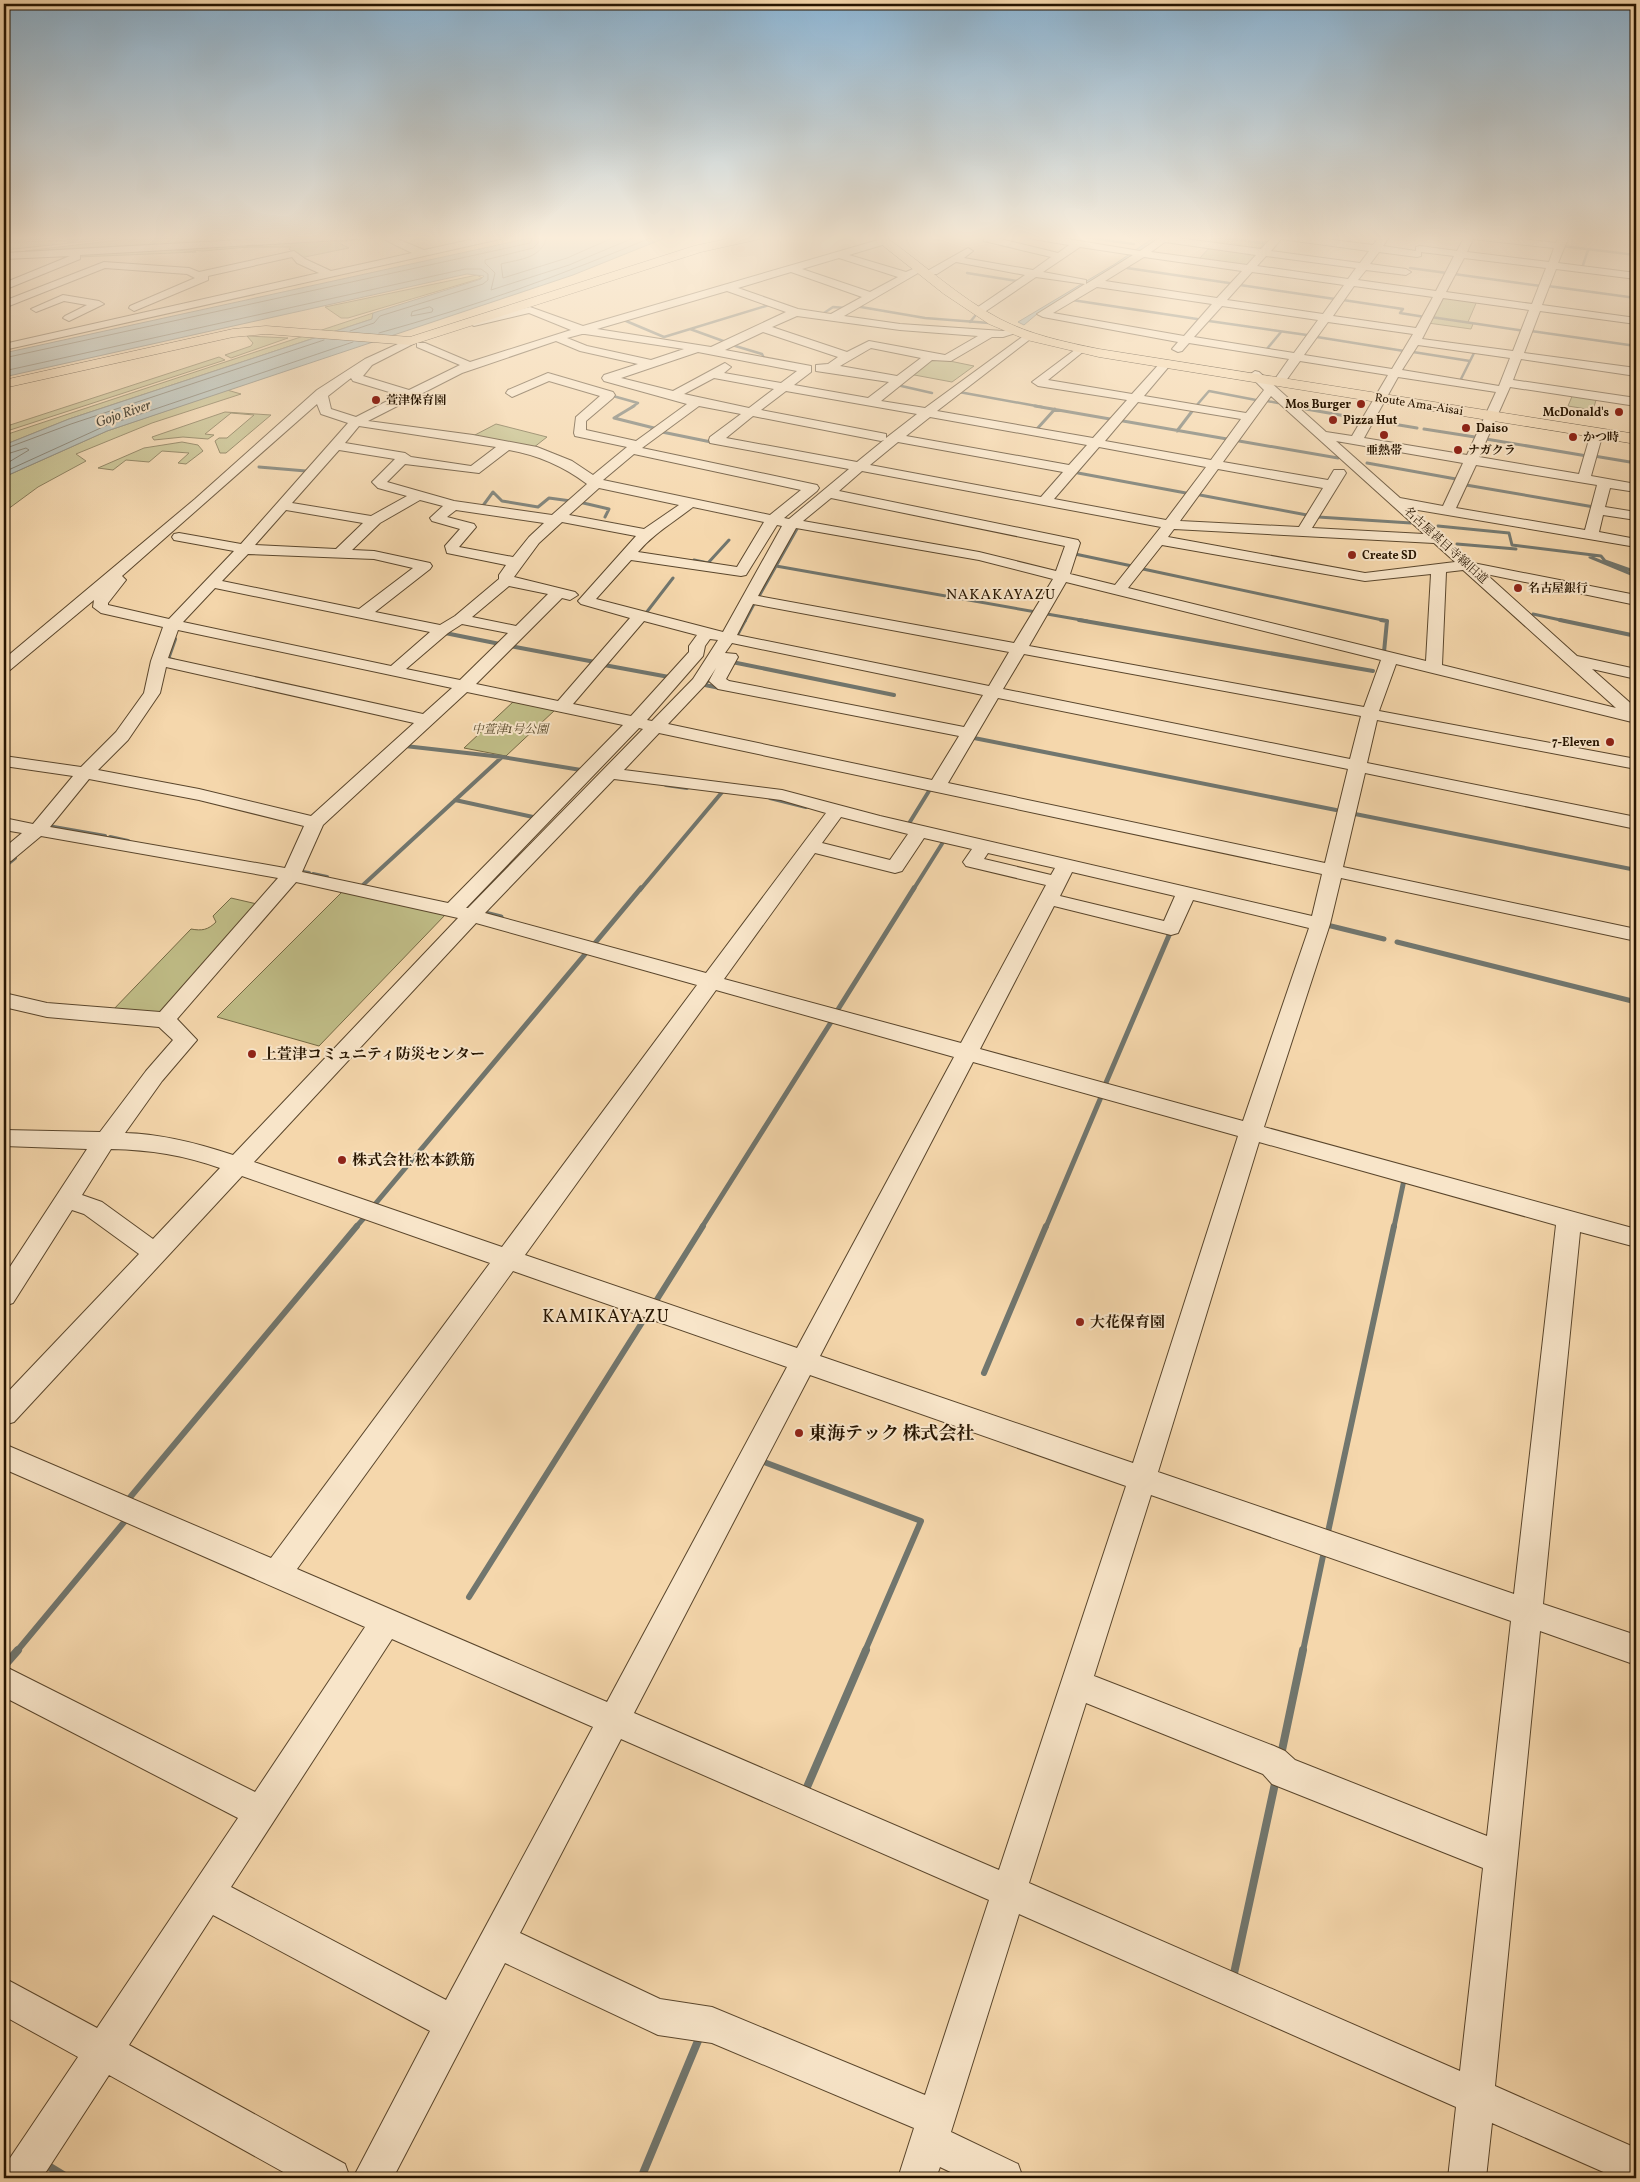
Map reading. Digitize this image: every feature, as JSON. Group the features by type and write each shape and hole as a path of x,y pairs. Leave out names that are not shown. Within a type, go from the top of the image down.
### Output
{"main road":[{"path":"4,384 212,338"},
{"path":"363,338 411,342 423,338"},
{"name":"Route Ama-Aisai","path":"1055,338 1080,349 1636,437"},
{"name":"Route Ama-Aisai","path":"1060,338 1082,346 1166,362"},
{"name":"Route Ama-Aisai","path":"1258,377 1276,385 1380,396"},
{"name":"Route Ama-Aisai","path":"1492,414 1598,433 1636,437"}],"street":[{"path":"4,347 42,338"},
{"path":"4,857 38,829 86,772 122,736 152,693 159,662 172,624 244,549 356,422 408,394 470,366 533,344 557,338 584,349 652,362 672,369"},
{"path":"630,338 698,348 807,369 830,368 898,380"},
{"path":"713,351 742,338"},
{"path":"790,338 846,354 853,353 869,344 947,359 982,338"},
{"path":"810,345 822,338"},
{"path":"969,733 719,683 716,680 749,599 788,528 859,466 898,438 1008,338"},
{"path":"1174,338 1396,373 1636,402"},
{"path":"1119,590 1159,540 1267,393 1276,385 1312,338"},
{"path":"1356,441 1380,396 1396,373 1416,338"},
{"path":"1427,338 1518,355 1636,372"},
{"path":"1448,511 1470,460 1506,386 1524,338"},
{"path":"1045,501 1186,340"},
{"path":"4,667 113,576 320,393 370,360 411,342 470,366"},
{"path":"698,348 608,378 679,396 682,399 881,437"},
{"path":"1080,349 1038,382 1249,417"},
{"path":"830,368 846,354"},
{"path":"871,402 930,356"},
{"path":"679,396 676,393 743,357"},
{"path":"370,360 357,375 357,378 408,394"},
{"path":"807,369 715,440 1170,525 1439,539"},
{"path":"688,375 783,387 871,402 1331,485"},
{"path":"512,393 548,377 609,395 580,420 580,433 812,488 773,520 741,572 627,555"},
{"name":"名古屋甚目寺線旧道","path":"1276,385 1323,435 1636,717"},
{"path":"320,393 325,410"},
{"path":"507,580 506,575 515,562 594,482 634,447 697,402"},
{"path":"842,465 881,437 909,409"},
{"path":"297,415 325,410 356,422 537,451 552,456 594,482 773,520 794,522 979,556 1636,717"},
{"path":"1008,458 1033,432"},
{"path":"1584,479 1598,433"},
{"path":"1323,435 1636,488"},
{"path":"898,438 1072,470"},
{"path":"334,445 396,454 405,457 404,460"},
{"path":"404,460 474,470 507,445"},
{"path":"1303,532 1348,458"},
{"path":"404,460 380,482 383,486 453,505 646,534"},
{"path":"1591,536 1605,482"},
{"path":"828,493 1073,543 1062,576 937,787"},
{"path":"340,553 373,521 417,496"},
{"path":"1398,502 1636,543"},
{"path":"588,600 646,534 655,530 690,503"},
{"path":"282,505 373,521"},
{"path":"437,518 453,505"},
{"path":"392,510 437,518 469,527 452,546 452,550"},
{"path":"1598,510 1636,516"},
{"path":"179,537 244,549 374,555 425,566"},
{"path":"1159,540 1365,577 1469,566 1636,600"},
{"path":"362,614 425,566 452,550 515,562"},
{"path":"1434,668 1439,568"},
{"path":"113,576 119,580 100,602 101,607 106,610 654,728 1636,935"},
{"path":"507,580 588,600 586,601 706,633 735,637 1636,823"},
{"path":"394,671 442,630 460,619 507,580"},
{"path":"210,583 442,630"},
{"path":"165,1020 291,875 315,823 464,686 558,593"},
{"path":"749,599 1636,764"},
{"path":"562,707 641,615"},
{"path":"460,619 520,631"},
{"path":"4,1414 237,1166 697,653 698,646 706,633"},
{"path":"462,913 654,728 699,682 735,637"},
{"path":"917,2178 1142,1479 1251,1131 1320,924 1370,714 1390,657"},
{"path":"1574,660 1636,674"},
{"path":"159,662 426,720"},
{"path":"4,761 86,772 227,800 315,823"},
{"path":"609,773 782,795 983,846 973,862 1057,882 1186,893 1320,924"},
{"path":"276,1574 837,810"},
{"path":"4,824 291,875 462,913 1636,1238"},
{"path":"810,846 895,867 919,831"},
{"path":"1057,882 1171,929 1186,893"},
{"path":"372,2178 1057,882"},
{"path":"4,1000 46,1010 165,1020 186,1040 154,1076 106,1139 4,1296"},
{"path":"4,1138 106,1139 153,1142 202,1153 1636,1650"},
{"path":"66,1198 93,1208 156,1253"},
{"path":"1467,2178 1569,1220"},
{"path":"4,1456 1008,1891 1636,2167"},
{"path":"20,2178 386,1622"},
{"path":"4,1681 260,1812"},
{"path":"1075,1684 1274,1762 1284,1772 1502,1859"},
{"path":"207,1893 454,2024"},
{"path":"498,1941 658,2017 712,2026 932,2129 1004,2178"},
{"path":"4,1996 331,2178"}],"green space":[{"path":"249,338 288,338 231,358 225,355 251,346 253,343"},
{"path":"298,338 315,338 69,419 4,445 5,435"},
{"path":"219,357 225,360 4,432 4,427"},
{"path":"930,357 974,366 952,382 909,374"},
{"path":"227,390 241,394 152,423 76,454 86,461 38,487 4,512 4,477 107,431"},
{"path":"1573,394 1597,397 1593,410 1568,406"},
{"path":"225,412 271,415 226,453 220,453 215,441 219,438 227,438 254,415 231,413 205,434 214,435 208,439 183,437 154,440 152,437"},
{"path":"496,424 547,437 533,448 473,436"},
{"path":"182,442 198,445 203,451 186,464 178,463 189,453 162,451 149,462 126,460 113,470 98,468 144,448"},
{"name":"中萱津1号公園","path":"514,701 555,710 506,756 464,748"},
{"path":"344,890 447,913 319,1046 217,1017"},
{"path":"231,898 257,904 160,1016 111,1012 191,929 205,929 216,922 213,916"}],"water":[{"path":"73,338 180,338 4,377 4,353"},
{"name":"Gojo River","path":"315,338 385,338 107,431 4,477 4,445 69,419"}],"waterway":[{"path":"714,338 726,342"},
{"path":"1266,350 1276,338"},
{"path":"1322,338 1404,351"},
{"path":"1579,338 1636,346"},
{"path":"732,345 762,354 765,360"},
{"path":"1470,361 1475,351"},
{"path":"1413,352 1470,361"},
{"path":"1460,381 1470,361"},
{"path":"900,382 897,385 932,393"},
{"path":"1196,406 1209,391 1256,400"},
{"path":"959,392 1042,407"},
{"path":"613,396 638,403 632,407"},
{"path":"1267,401 1278,403"},
{"path":"634,406 614,418 654,428 650,432"},
{"path":"1035,406 1055,409"},
{"path":"1036,430 1055,409"},
{"path":"1055,409 1110,419"},
{"path":"1306,409 1363,419"},
{"path":"1177,430 1193,410"},
{"path":"1123,421 1177,430"},
{"path":"1375,421 1417,428"},
{"path":"1424,429 1475,437"},
{"path":"1177,430 1227,439"},
{"path":"662,432 716,443"},
{"path":"1486,439 1587,456"},
{"path":"1239,441 1338,458"},
{"path":"1594,456 1636,463"},
{"path":"1367,463 1456,479"},
{"path":"259,467 306,471"},
{"path":"1078,473 1186,493"},
{"path":"1466,485 1594,507"},
{"path":"482,507 493,492 502,501 538,507 549,498 571,501"},
{"path":"1200,495 1307,515"},
{"path":"579,502 609,509 605,517"},
{"path":"1318,517 1411,523"},
{"path":"1438,526 1509,533 1512,545 1601,556 1605,561 1636,572"},
{"path":"776,566 798,527"},
{"path":"694,560 708,563 729,540"},
{"path":"1457,544 1516,549"},
{"path":"1075,554 1132,566"},
{"path":"1590,557 1636,576"},
{"path":"758,598 776,566"},
{"path":"776,566 1036,612"},
{"path":"1143,569 1387,621"},
{"path":"641,612 646,613 673,578"},
{"path":"745,621 755,602"},
{"path":"1047,614 1087,621"},
{"path":"1533,614 1565,621"},
{"path":"737,635 745,620"},
{"path":"1079,620 1373,671"},
{"path":"1381,620 1387,621"},
{"path":"1560,620 1636,636"},
{"path":"1384,652 1387,621"},
{"path":"445,633 500,644"},
{"path":"173,660 168,659 175,639"},
{"path":"510,646 595,662"},
{"path":"732,662 894,695"},
{"path":"604,665 669,677"},
{"path":"710,677 705,685 720,688"},
{"path":"974,738 1336,810"},
{"path":"405,746 502,757"},
{"path":"455,800 502,757"},
{"path":"502,757 581,770"},
{"path":"666,785 687,788"},
{"path":"640,890 723,791"},
{"path":"908,825 929,791"},
{"path":"770,798 806,807"},
{"path":"363,885 455,800"},
{"path":"455,800 533,817"},
{"path":"1355,814 1636,870"},
{"path":"48,826 105,836"},
{"path":"110,837 128,841"},
{"path":"913,890 945,839"},
{"path":"4,867 15,858"},
{"path":"297,871 309,873"},
{"path":"313,874 327,877"},
{"path":"595,943 641,888"},
{"path":"837,1011 914,888"},
{"path":"485,913 501,917"},
{"path":"1327,925 1384,939"},
{"path":"1105,1085 1170,933"},
{"path":"1397,942 1636,1002"},
{"path":"376,1203 586,953"},
{"path":"702,1227 833,1019"},
{"path":"1046,1227 1101,1097"},
{"path":"1394,1227 1404,1180"},
{"path":"356,1227 364,1218"},
{"path":"127,1501 357,1226"},
{"path":"656,1301 703,1226"},
{"path":"984,1373 1046,1226"},
{"path":"1328,1532 1394,1226"},
{"path":"469,1597 643,1321"},
{"path":"764,1462 921,1521 865,1651"},
{"path":"17,1651 125,1521"},
{"path":"1303,1651 1323,1556"},
{"path":"4,1666 18,1650"},
{"path":"804,1794 866,1650"},
{"path":"1281,1755 1303,1650"},
{"path":"1233,1978 1276,1779"},
{"path":"641,2178 700,2036"},
{"path":"45,2164 68,2178"}],"place":[{"name":"萱津保育園","path":"376,400"},
{"name":"Mos Burger","path":"1361,404"},
{"name":"McDonald's","path":"1619,412"},
{"name":"Pizza Hut","path":"1333,420"},
{"name":"Daiso","path":"1466,428"},
{"name":"亜熱帯","path":"1384,435"},
{"name":"かつ時","path":"1573,437"},
{"name":"ナガクラ","path":"1458,450"},
{"name":"Create SD","path":"1352,555"},
{"name":"名古屋銀行","path":"1518,588"},
{"name":"7-Eleven","path":"1610,742"},
{"name":"上萱津コミュニティ防災センター","path":"252,1054"},
{"name":"株式会社 松本鉄筋","path":"342,1160"},
{"name":"大花保育園","path":"1080,1322"},
{"name":"東海テック 株式会社","path":"799,1433"}],"district":[{"name":"NAKAKAYAZU","path":"1001,594"},
{"name":"KAMIKAYAZU","path":"606,1316"}]}
